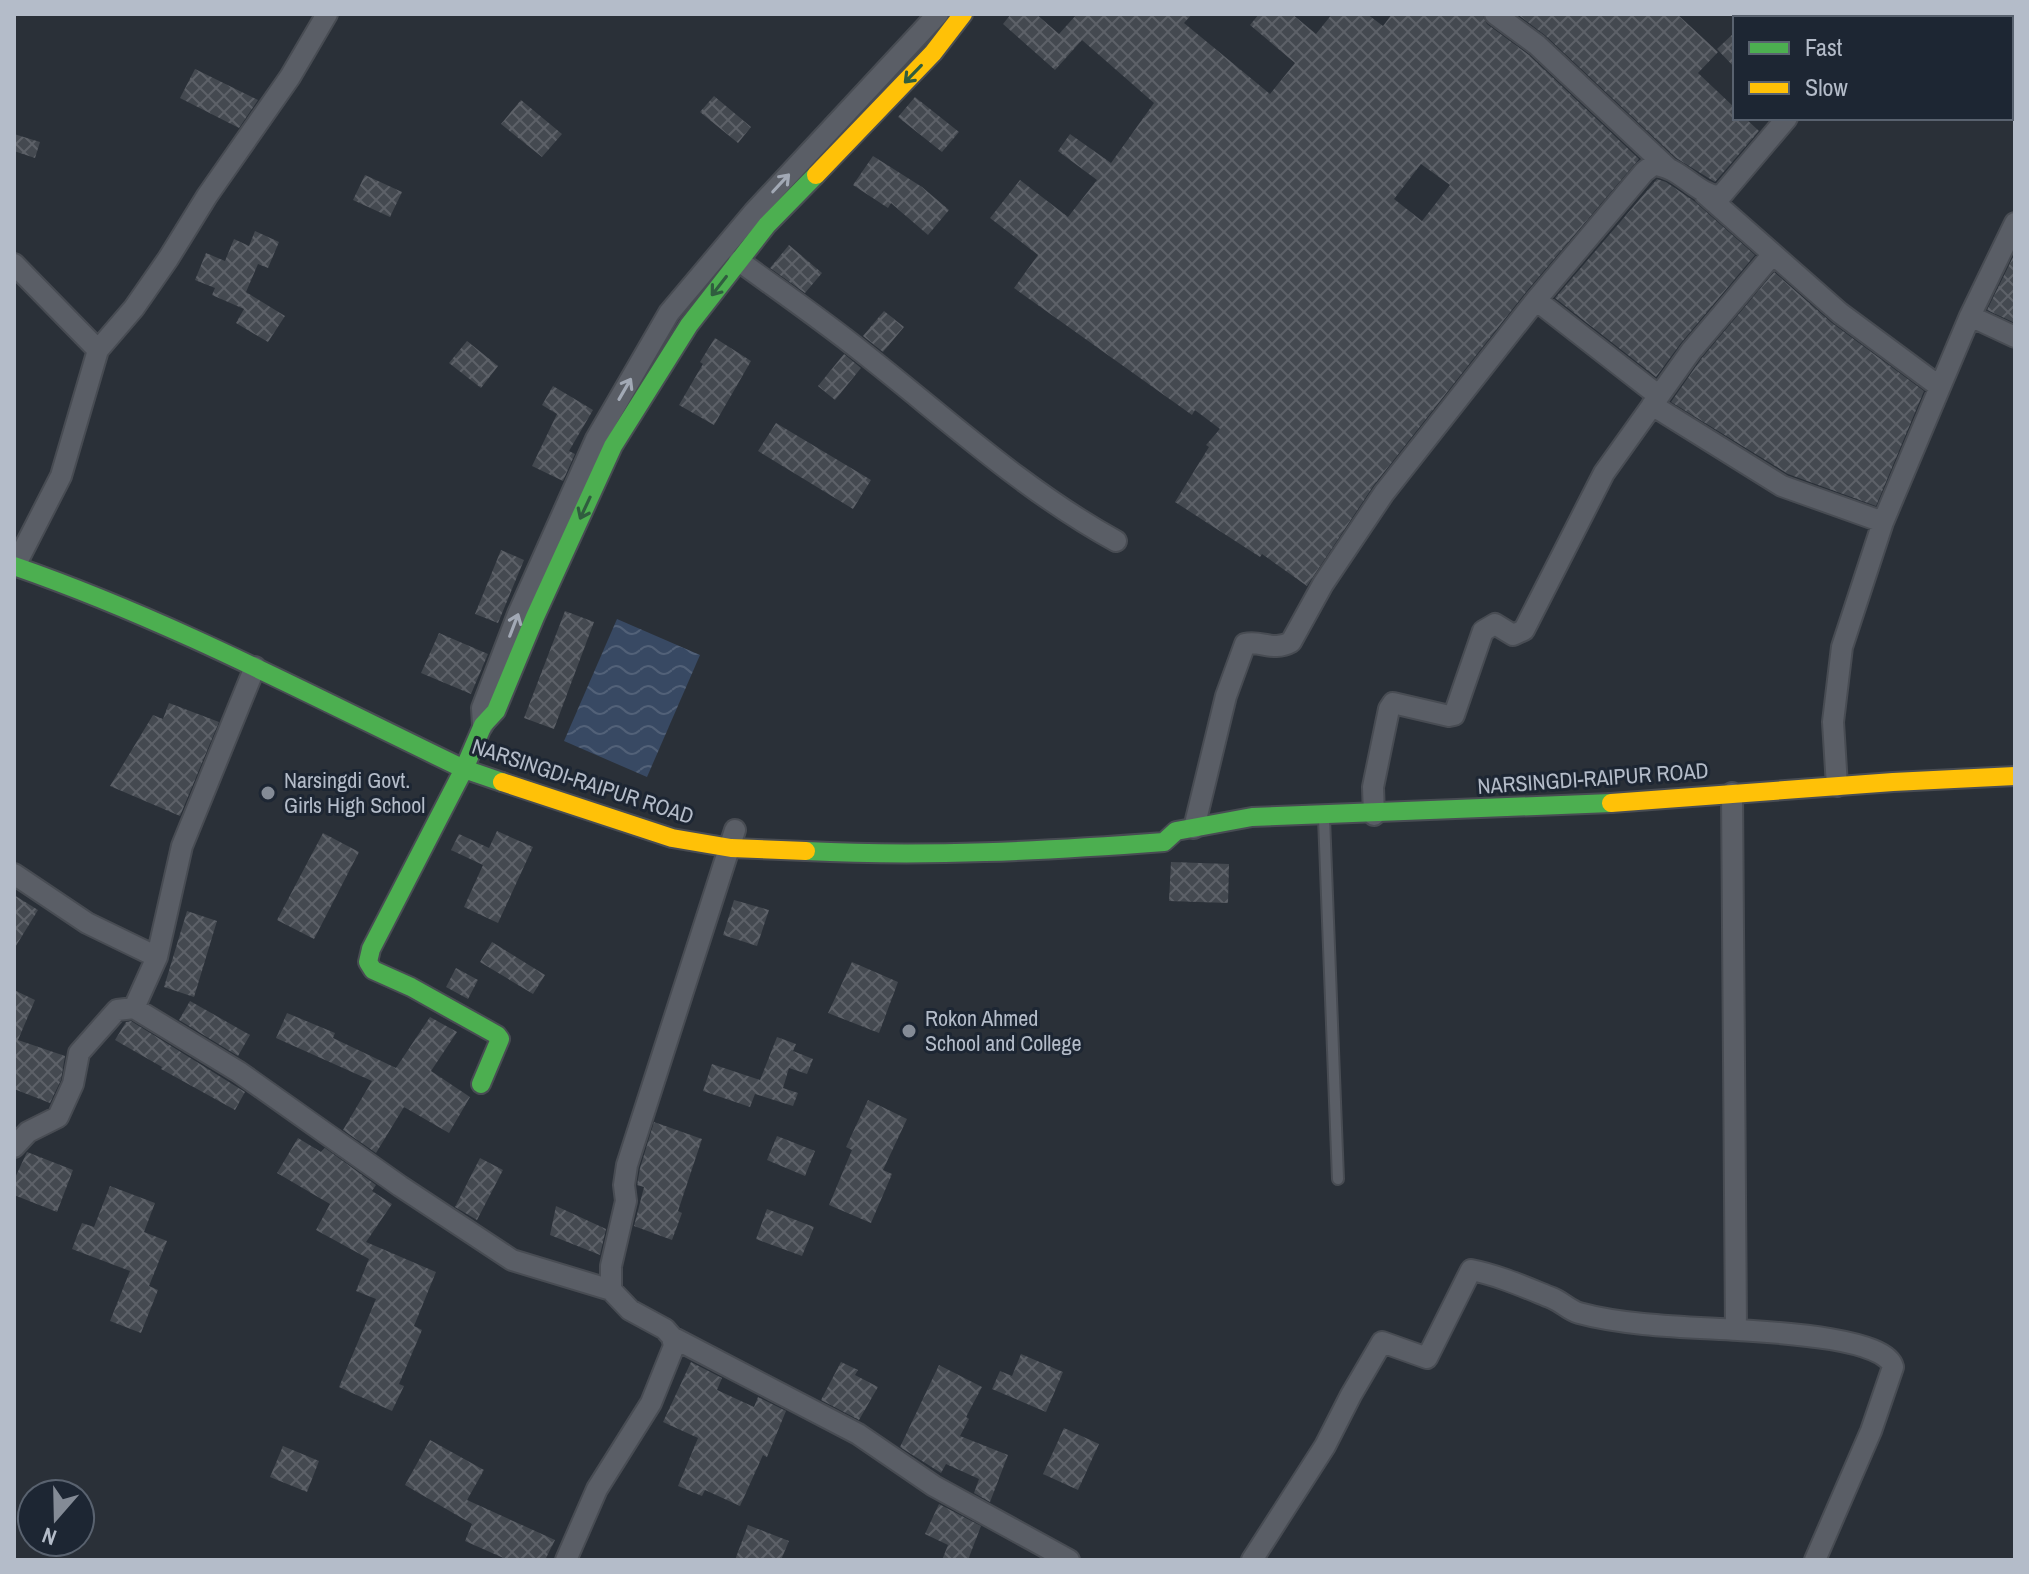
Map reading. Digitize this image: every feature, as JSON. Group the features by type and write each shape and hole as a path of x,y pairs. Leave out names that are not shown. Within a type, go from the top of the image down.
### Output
{"main road":[{"path":"481,1084 498,1046 500,1039 497,1035 411,987 373,970 368,962 371,949 483,725 496,711 613,446 689,325 767,225 933,53 963,14"},
{"path":"16,559 79,570"},
{"name":"NARSINGDI-RAIPUR ROAD","path":"16,559 468,760 672,838 733,839 887,855 1010,853 1164,842 1185,830 1252,817 1562,807 2015,776"},
{"path":"119,587 355,695"},
{"name":"NARSINGDI-RAIPUR ROAD","path":"452,741 468,760"}],"street":[{"path":"16,559 61,476 98,350 134,308 290,77 327,14"},
{"path":"483,725 482,708 518,614 596,439 669,313 754,212 938,14"},
{"path":"1495,14 1537,45 1668,168 1703,192 1840,313 1940,387"},
{"path":"1703,192 1716,197 1724,195 1785,120"},
{"path":"1185,830 1245,644 1272,647 1293,641 1323,584 1355,534 1536,300 1644,172 1653,165 1668,168"},
{"path":"1837,786 1833,722 1842,647 1883,522 1970,316 2015,223"},
{"path":"1374,815 1373,787 1389,709 1393,703 1454,715 1483,631 1495,624 1513,635 1524,630 1604,473 1691,351 1773,254"},
{"path":"739,261 862,352 971,442 1086,524 1116,541"},
{"path":"14,264 98,350"},
{"path":"1536,300 1656,400 1782,486 1883,522"},
{"path":"1970,316 2015,337"},
{"path":"134,1008 157,957 182,846 255,667"},
{"path":"1732,793 1736,1330"},
{"path":"611,1290 611,1266 626,1201 624,1185 627,1165 733,839"},
{"path":"14,874 87,923 157,957"},
{"path":"14,1147 28,1132 58,1117 73,1084 79,1053 117,1010 134,1008 239,1072 400,1186 512,1260 611,1290 630,1310 665,1329 672,1337 858,1434 934,1486 1069,1560"},
{"path":"1252,1560 1325,1446 1382,1342 1427,1358 1471,1270 1556,1300 1579,1313 1653,1324 1792,1333 1865,1346 1892,1360 1893,1367 1871,1431 1815,1560"},
{"path":"566,1560 597,1489 651,1403 674,1346 672,1337"}],"lane":[{"path":"1324,816 1338,1179"}],"water":[{"path":"617,619 700,655 647,777 564,741"}],"building":[{"path":"1011,14 1036,14 1059,34 1077,14 1192,14 1184,23 1270,94 1295,63 1250,25 1259,14 1292,14 1316,34 1332,14 1367,14 1383,26 1392,14 1482,14 1487,24 1529,55 1639,159 1526,292 1374,485 1307,586 1262,554 1260,557 1175,502 1209,447 1206,445 1220,429 1195,410 1192,415 1014,288 1038,255 990,218 1020,180 1068,217 1097,180 1058,151 1070,134 1111,163 1154,103 1082,40 1055,70 1003,24","holes":["1421,164 1450,185 1422,221 1394,199"]},
{"path":"1517,14 1677,14 1718,52 1698,73 1733,106 1733,120 1747,120 1759,131 1715,182 1676,158 1546,36"},
{"path":"1733,34 1733,66 1717,49"},
{"path":"195,69 258,100 239,128 180,98"},
{"path":"714,96 751,127 738,143 700,112"},
{"path":"915,97 959,132 942,152 898,117"},
{"path":"521,100 562,134 542,157 501,124"},
{"path":"14,134 40,142 35,158 14,151"},
{"path":"873,156 922,187 949,210 928,235 891,203 888,208 853,185"},
{"path":"365,175 402,192 390,217 353,200"},
{"path":"1657,179 1694,201 1755,255 1656,377 1555,298"},
{"path":"255,231 279,242 268,268 258,264 246,292 285,316 268,342 236,323 244,309 212,295 215,288 195,280 206,253 225,261 234,239 249,246"},
{"path":"789,245 822,273 805,293 770,268"},
{"path":"2015,253 2015,323 1987,310"},
{"path":"1774,272 1832,323 1924,391 1876,506 1788,474 1671,402 1701,359"},
{"path":"884,311 904,327 883,352 863,336"},
{"path":"715,338 751,361 714,425 679,405"},
{"path":"467,341 498,366 481,388 449,363"},
{"path":"844,354 861,368 835,400 818,386"},
{"path":"553,386 593,410 569,451 575,454 563,481 532,466 557,414 542,405"},
{"path":"776,423 871,480 853,509 758,451"},
{"path":"501,550 524,560 498,623 475,614"},
{"path":"565,611 594,622 554,729 524,718"},
{"path":"439,633 488,654 471,694 421,673"},
{"path":"169,703 219,722 180,816 110,786 153,715 163,719"},
{"path":"497,831 533,847 498,923 464,907 483,865 451,850 459,834 489,848"},
{"path":"323,833 359,852 314,939 277,920"},
{"path":"1171,862 1229,864 1228,903 1169,901"},
{"path":"14,895 38,910 14,949"},
{"path":"734,900 769,910 757,946 723,935"},
{"path":"187,911 217,921 194,997 164,987"},
{"path":"492,942 545,975 533,994 480,962"},
{"path":"852,962 898,982 879,1033 828,1013"},
{"path":"456,968 478,980 468,999 446,987"},
{"path":"14,990 35,1000 18,1040 65,1056 61,1080 50,1103 14,1089"},
{"path":"190,1001 250,1035 238,1056 179,1020"},
{"path":"287,1013 335,1033 333,1038 396,1068 430,1017 457,1032 431,1071 470,1097 449,1133 404,1107 376,1153 343,1130 372,1081 276,1038"},
{"path":"131,1021 245,1092 235,1110 115,1040 126,1022"},
{"path":"777,1037 796,1044 793,1051 813,1059 807,1074 789,1068 783,1088 798,1093 793,1106 755,1094 750,1107 703,1091 712,1064 760,1080"},
{"path":"868,1100 907,1119 883,1170 892,1174 871,1223 829,1205 852,1150 846,1147"},
{"path":"654,1122 702,1139 678,1211 682,1213 672,1240 634,1226 644,1187 637,1185 640,1168"},
{"path":"777,1136 815,1151 805,1176 767,1160"},
{"path":"298,1138 321,1152 325,1148 376,1185 372,1191 392,1204 366,1242 436,1272 414,1326 422,1330 399,1384 404,1386 392,1411 339,1387 376,1299 356,1291 369,1259 316,1230 330,1204 277,1173"},
{"path":"27,1152 73,1170 57,1212 14,1195 14,1180"},
{"path":"480,1158 503,1170 477,1220 455,1207"},
{"path":"110,1186 155,1203 144,1232 167,1241 149,1286 158,1290 141,1333 110,1321 130,1271 72,1249 82,1223 94,1227"},
{"path":"556,1206 606,1229 600,1255 550,1235"},
{"path":"767,1209 814,1227 802,1256 756,1239"},
{"path":"1021,1354 1063,1372 1046,1412 992,1389 1000,1371 1012,1376"},
{"path":"691,1362 722,1378 717,1390 754,1407 758,1397 786,1411 767,1457 763,1455 740,1506 705,1490 702,1496 678,1486 698,1438 663,1422"},
{"path":"841,1362 858,1370 855,1375 878,1387 859,1420 821,1400"},
{"path":"939,1365 982,1387 960,1436 1008,1455 990,1502 974,1493 979,1479 946,1464 941,1473 900,1447"},
{"path":"1064,1428 1099,1444 1078,1490 1043,1474"},
{"path":"430,1440 484,1470 467,1500 555,1540 545,1560 508,1560 465,1541 472,1524 405,1485"},
{"path":"283,1446 319,1461 307,1492 270,1477"},
{"path":"939,1504 981,1526 968,1560 942,1560 948,1545 925,1534"},
{"path":"748,1525 789,1541 781,1560 735,1560"}],"traffic: fast":[{"path":"481,1084 500,1039 497,1035 411,987 373,970 368,962 371,949 464,769 483,725 496,711 613,446 689,325 767,225 816,175"},
{"path":"14,566 186,635 464,769 502,782"},
{"path":"806,851 940,853 1074,848 1164,842 1176,831 1252,817 1611,803"}],"traffic: slow":[{"path":"816,175 933,53 963,14"},
{"path":"1611,803 2015,776"},
{"path":"502,782 672,838 731,848 806,851"}],"place":[{"name":"Narsingdi Govt. Girls High School","path":"268,793"},
{"name":"Rokon Ahmed School and College","path":"909,1031"}]}
